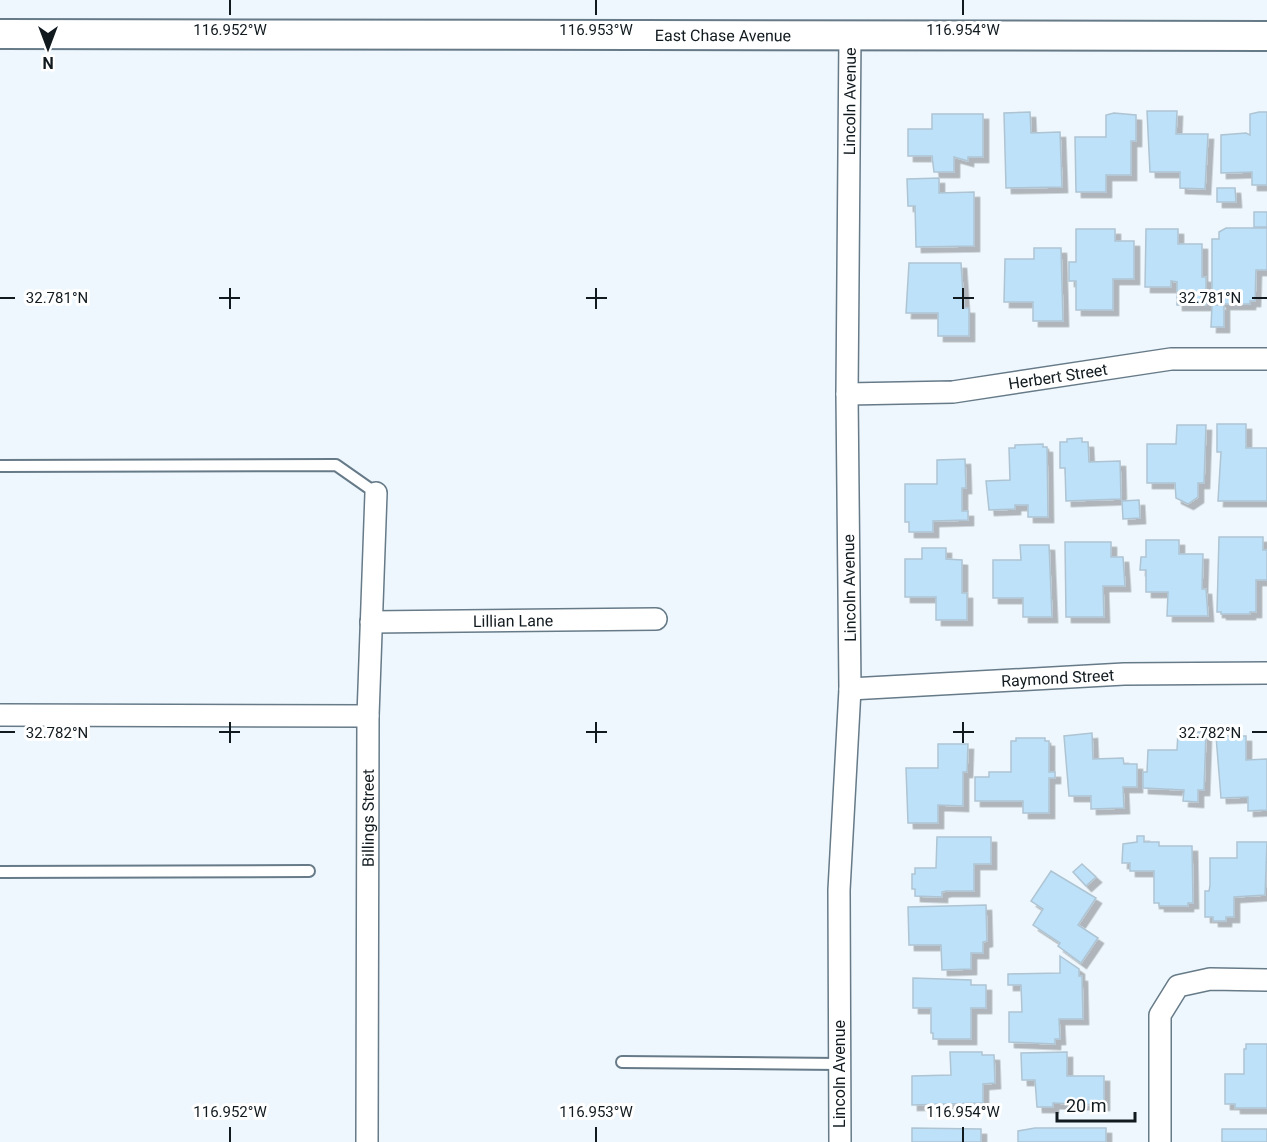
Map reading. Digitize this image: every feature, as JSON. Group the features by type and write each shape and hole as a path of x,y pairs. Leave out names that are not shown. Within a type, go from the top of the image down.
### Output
{"main road":[{"name":"East Chase Avenue","path":"0,34 1267,36"}],"street":[{"name":"Lincoln Avenue","path":"840,1142 838,890 850,688 847,394 850,34"},
{"name":"Herbert Street","path":"847,394 953,392 1171,358 1267,358"},
{"name":"Billings Street","path":"367,1142 368,716 376,493"},
{"name":"Lillian Lane","path":"371,622 656,619"},
{"name":"Raymond Street","path":"850,688 1124,674 1267,672"},
{"path":"0,716 368,716"},
{"path":"1160,1142 1160,1015 1178,986 1210,980 1267,980"}],"lane":[{"path":"0,466 336,465 376,493"},
{"path":"0,872 309,871"},
{"path":"622,1062 839,1064"}],"building":[{"path":"1147,111 1177,111 1176,134 1208,134 1205,189 1180,188 1180,172 1150,172"},
{"path":"1030,112 1031,133 1060,132 1062,187 1006,188 1004,113"},
{"path":"1267,112 1267,185 1252,185 1252,172 1221,173 1221,135 1246,133 1250,135 1250,114"},
{"path":"1114,113 1136,115 1136,141 1131,141 1131,175 1106,175 1106,192 1076,192 1075,137 1106,137 1106,115"},
{"path":"932,114 983,114 983,157 968,157 968,161 954,157 954,172 934,172 932,156 908,156 908,129 932,129"},
{"path":"939,178 939,193 974,192 974,246 916,247 915,206 908,206 907,179"},
{"path":"1217,188 1235,188 1236,202 1217,202"},
{"path":"1254,212 1267,212 1267,227 1254,227"},
{"path":"1226,228 1267,228 1267,270 1256,270 1255,301 1250,301 1250,304 1221,304 1221,301 1216,301 1216,293 1212,293 1212,239 1219,239 1219,232"},
{"path":"1076,229 1115,229 1115,241 1134,241 1134,279 1113,279 1113,310 1076,310 1076,281 1069,281 1069,262 1076,262"},
{"path":"1146,229 1178,229 1178,244 1202,244 1202,277 1206,277 1206,305 1177,305 1177,282 1171,281 1171,287 1145,287"},
{"path":"1034,248 1061,248 1063,321 1033,321 1033,302 1004,302 1005,259 1034,259"},
{"path":"909,263 961,263 964,308 969,308 969,336 938,336 938,313 906,313"},
{"path":"1212,305 1224,305 1224,327 1211,327"},
{"path":"1217,424 1246,424 1246,448 1267,448 1267,501 1218,501 1221,452 1217,452"},
{"path":"1177,425 1206,425 1204,483 1198,483 1198,497 1188,504 1176,498 1175,483 1147,483 1147,444 1176,444"},
{"path":"1082,438 1082,442 1088,442 1089,462 1120,461 1121,499 1066,501 1065,468 1060,468 1060,442"},
{"path":"1043,444 1043,447 1047,447 1048,517 1028,517 1028,505 1015,505 1015,509 989,510 986,481 1010,480 1009,448 1015,448 1015,445"},
{"path":"965,459 966,488 962,488 962,511 968,511 968,520 933,521 933,532 909,532 909,522 905,522 905,484 937,484 937,460"},
{"path":"1139,500 1140,518 1123,519 1122,501"},
{"path":"1219,537 1263,537 1263,550 1267,550 1267,580 1256,580 1256,612 1221,614 1217,612"},
{"path":"1146,540 1179,540 1179,554 1203,554 1202,589 1206,589 1208,616 1167,616 1168,592 1146,592 1146,570 1140,570 1141,557 1146,557"},
{"path":"1065,542 1111,542 1111,557 1123,557 1125,586 1103,586 1104,617 1066,617"},
{"path":"1020,545 1049,545 1052,617 1023,617 1023,598 993,598 993,560 1021,560"},
{"path":"922,548 946,548 946,559 962,560 962,593 967,593 967,620 936,620 936,597 905,597 905,559 922,559"},
{"path":"1178,732 1206,732 1204,790 1198,790 1198,802 1183,801 1184,790 1143,788 1143,772 1147,772 1148,750 1177,750"},
{"path":"1092,733 1093,759 1123,758 1124,764 1137,764 1137,787 1123,787 1124,808 1091,809 1091,796 1069,796 1064,736"},
{"path":"1216,736 1246,736 1246,760 1267,759 1267,810 1248,811 1248,797 1221,798"},
{"path":"1016,738 1045,738 1045,741 1049,741 1049,772 1055,772 1055,778 1049,778 1049,813 1023,813 1023,801 975,801 975,777 989,777 989,772 1011,772 1011,741 1016,741"},
{"path":"938,744 968,744 967,772 963,772 963,806 938,805 938,823 908,823 906,768 938,768"},
{"path":"1137,836 1144,836 1144,842 1159,842 1159,846 1192,846 1193,903 1188,903 1188,906 1159,906 1159,903 1154,903 1154,871 1130,871 1130,863 1122,863 1123,844 1137,842"},
{"path":"937,837 991,837 991,864 974,864 974,891 946,891 942,892 942,897 915,896 915,889 912,889 912,874 915,874 915,868 936,868"},
{"path":"1237,842 1267,842 1265,895 1234,897 1234,917 1226,917 1226,921 1213,921 1213,917 1205,917 1205,891 1209,891 1210,885 1210,858 1237,858"},
{"path":"1082,864 1096,877 1086,886 1073,872"},
{"path":"1051,871 1096,898 1078,925 1098,938 1081,963 1058,946 1060,943 1033,925 1043,909 1031,901"},
{"path":"986,905 987,941 983,942 983,953 971,953 971,969 942,970 941,945 909,945 908,907"},
{"path":"1060,956 1079,969 1079,976 1082,976 1083,1019 1059,1019 1060,1039 1055,1039 1055,1044 1009,1042 1009,1012 1022,1012 1021,985 1008,985 1008,974 1060,973"},
{"path":"913,978 971,980 971,985 986,985 986,1008 971,1008 971,1039 933,1039 931,1008 913,1008"},
{"path":"1246,1044 1267,1044 1267,1108 1235,1108 1235,1104 1225,1104 1225,1074 1244,1074"},
{"path":"950,1052 982,1052 982,1055 994,1055 995,1083 983,1084 983,1103 912,1105 912,1076 951,1075"},
{"path":"1067,1052 1067,1076 1104,1076 1104,1105 1053,1103 1053,1107 1037,1107 1035,1080 1022,1080 1021,1053"},
{"path":"912,1128 981,1129 981,1142 912,1142"},
{"path":"1035,1128 1106,1128 1106,1142 1018,1142 1018,1131"},
{"path":"1222,1129 1267,1129 1267,1142 1222,1142"}]}
